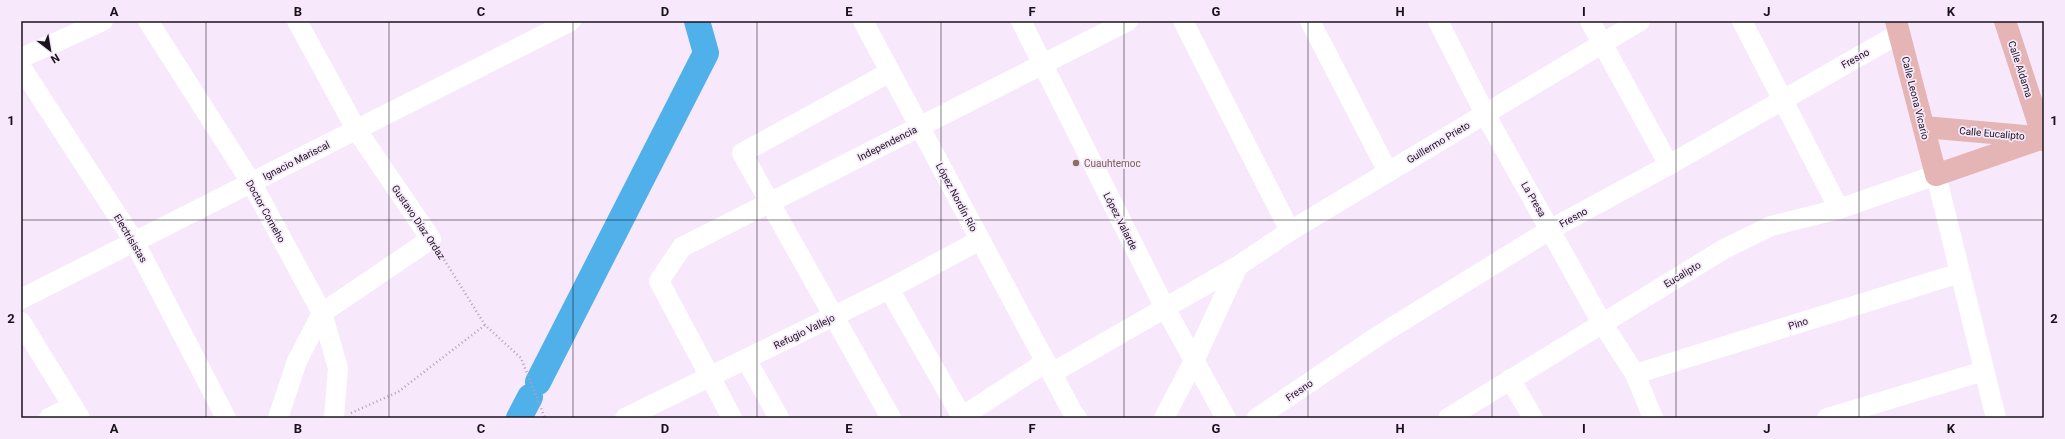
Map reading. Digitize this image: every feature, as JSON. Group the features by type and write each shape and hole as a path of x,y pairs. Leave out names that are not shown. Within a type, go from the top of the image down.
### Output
{"main road":[{"name":"Calle Aldama","path":"2005,21 2044,139"},
{"name":"Calle Leona Vicario","path":"1898,27 1936,175"},
{"name":"Calle Eucalipto","path":"1924,127 2044,139"},
{"name":"Calle Eucalipto","path":"1936,175 2044,139"}],"street":[{"path":"21,58 103,21"},
{"name":"Doctor Corneho","path":"148,21 251,182 322,313 338,368 342,416"},
{"name":"Gustavo Díaz Ordaz","path":"297,21 356,129 431,239"},
{"name":"Ignacio Mariscal","path":"21,298 571,21"},
{"name":"López Nordín Río","path":"863,21 1049,368 1072,416"},
{"name":"López Valarde","path":"1021,21 1165,308 1226,418"},
{"name":"Independencia","path":"710,377 658,281 682,247 770,204 1128,21"},
{"path":"1183,21 1290,230"},
{"path":"1310,21 1388,172"},
{"name":"La Presa","path":"1438,21 1485,114 1551,229 1602,323 1635,374 1653,418"},
{"path":"1590,21 1669,165"},
{"name":"Guillermo Prieto","path":"961,418 1049,368 1165,308 1238,266 1290,230 1640,21"},
{"path":"1742,21 1839,209"},
{"name":"Fresno","path":"1256,418 1378,336 1551,229 1669,165 1782,100 1898,27"},
{"name":"Electrisistas","path":"21,67 134,241 226,418"},
{"path":"890,72 742,153 891,418"},
{"path":"1936,175 1996,418"},
{"name":"Eucalipto","path":"1448,418 1724,249 1771,226 1839,209 1936,175"},
{"path":"278,418 297,361 322,313 431,239"},
{"name":"Refugio Vallejo","path":"625,418 834,317 980,240"},
{"path":"1164,418 1194,361 1238,266"},
{"name":"Pino","path":"1635,374 1960,272"},
{"path":"889,289 961,418"},
{"path":"21,322 77,412 49,418"},
{"path":"746,359 779,418"},
{"path":"1826,418 1984,371"},
{"path":"710,377 732,418"},
{"path":"1510,379 1533,418"}],"path":[{"name":"Gustavo Díaz Ordaz","path":"431,239 485,325 521,358 545,418"},
{"path":"342,416 398,392 485,325"}],"waterway":[{"path":"538,382 706,53 697,21"},
{"path":"519,418 530,397"}],"place":[{"name":"Cuauhtemoc","path":"1076,163"}]}
